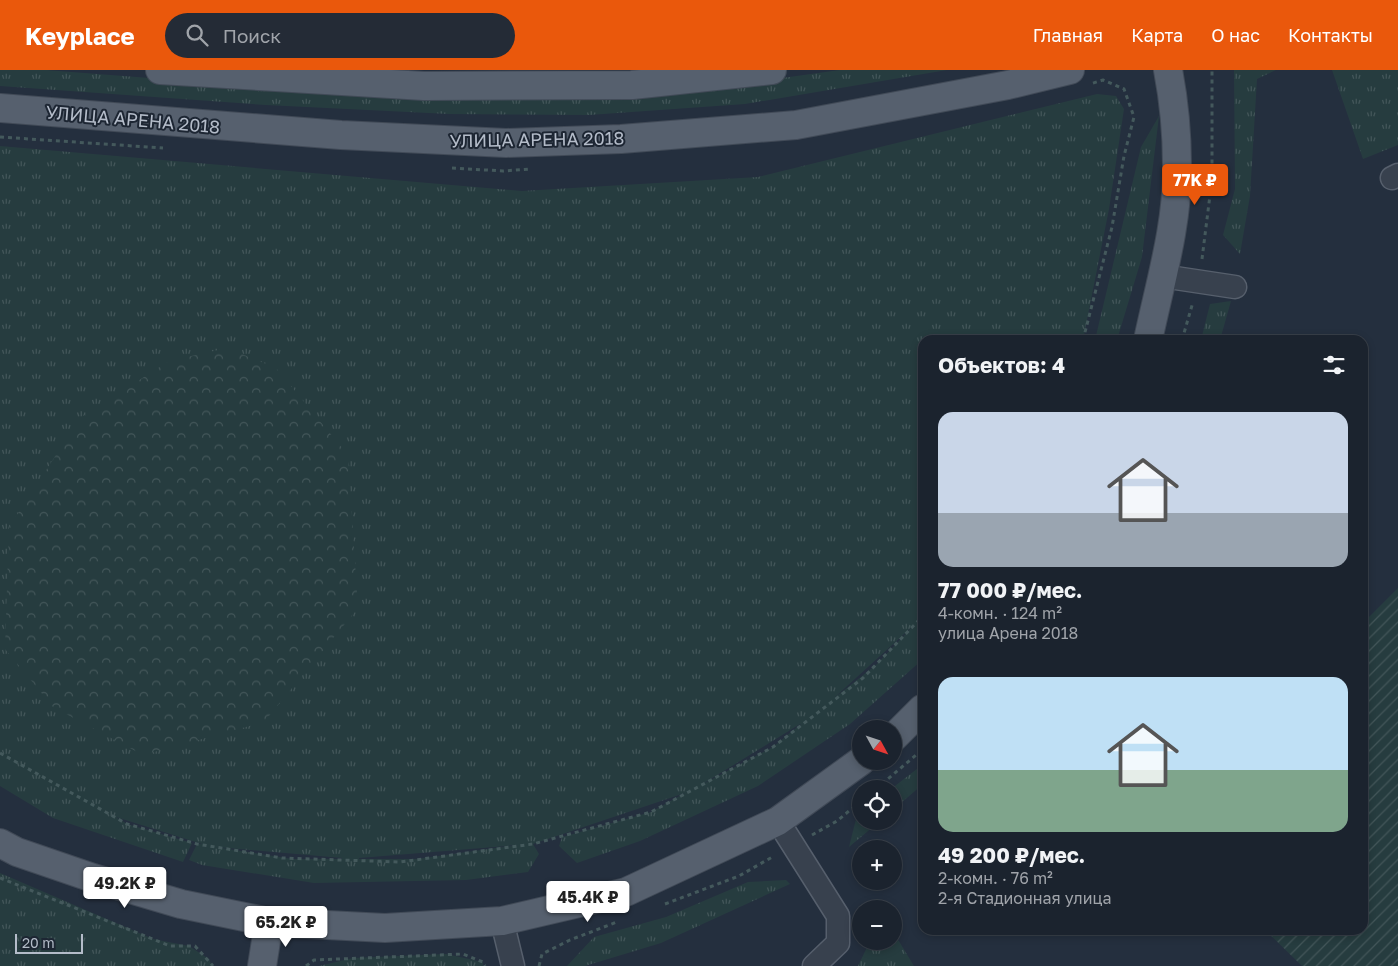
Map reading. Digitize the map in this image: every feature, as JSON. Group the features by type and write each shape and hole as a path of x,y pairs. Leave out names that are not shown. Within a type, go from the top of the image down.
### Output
{"main road":[{"path":"160,70 434,86 632,85 772,70"},
{"name":"УЛИЦА АРЕНА 2018","path":"0,108 341,135 516,143 620,139 796,125 1008,85 1070,70"},
{"path":"1149,335 1171,230 1178,167 1168,70"},
{"path":"902,729 918,713"},
{"path":"0,843 17,852 102,881 181,904 269,922 385,928 502,921 626,892 778,821 852,768"},
{"path":"262,966 269,922"}],"lane":[{"path":"1162,276 1198,280 1235,288"},
{"path":"778,821 838,916 838,943 814,966"},
{"path":"502,921 513,966"}],"path":[{"path":"1183,335 1198,280 1212,179 1212,70"},
{"path":"0,753 127,824 192,843 244,852 282,858 400,862 543,842 651,812 773,747 863,678 918,621"},
{"path":"887,780 918,753"},
{"path":"0,878 170,946 195,946 213,966"},
{"path":"306,966 314,960 463,954 483,962 485,966"}],"green space":[{"path":"0,70 46,70 418,99 659,95 840,70 947,70 745,104 589,115 449,114 266,105 0,86"},
{"path":"1234,70 1276,70 1257,79 1250,196 1240,254 1223,235 1235,189"},
{"path":"1332,70 1398,70 1398,145 1363,159"},
{"path":"1097,94 1116,96 1124,109 1109,209 1084,335 918,335 918,664 854,720 852,720 850,724 758,786 640,841 577,863 559,846 562,837 651,812 685,793 533,844 539,854 528,872 466,880 314,883 202,865 189,860 197,844 202,844 116,817 127,824 192,843 183,862 53,818 0,786 0,146 522,191 758,177","holes":["914,625 876,665 834,698","801,724 773,747 701,785","518,845 417,859 359,858","216,847 342,858 293,859"]},
{"path":"1159,116 1142,257 1119,335 1096,335 1141,147"},
{"path":"1231,301 1221,335 1202,335 1210,304"},
{"path":"227,348 276,368 348,455 358,608 264,722 143,755 53,707 5,649 9,527 80,418 169,361"},
{"path":"1398,588 1398,966 1302,966 1270,935 1368,935 1368,618"},
{"path":"918,768 918,788 902,802 902,780"},
{"path":"853,830 869,830 857,840 852,840 852,844 849,847"},
{"path":"0,873 153,939 189,946 209,959 212,966 0,966"},
{"path":"786,880 790,884 661,943 585,966 567,966 594,937 666,917 748,882"},
{"path":"902,946 914,966 858,966 866,950 902,950"},
{"path":"446,954 483,962 483,966 319,966 353,958"}]}
